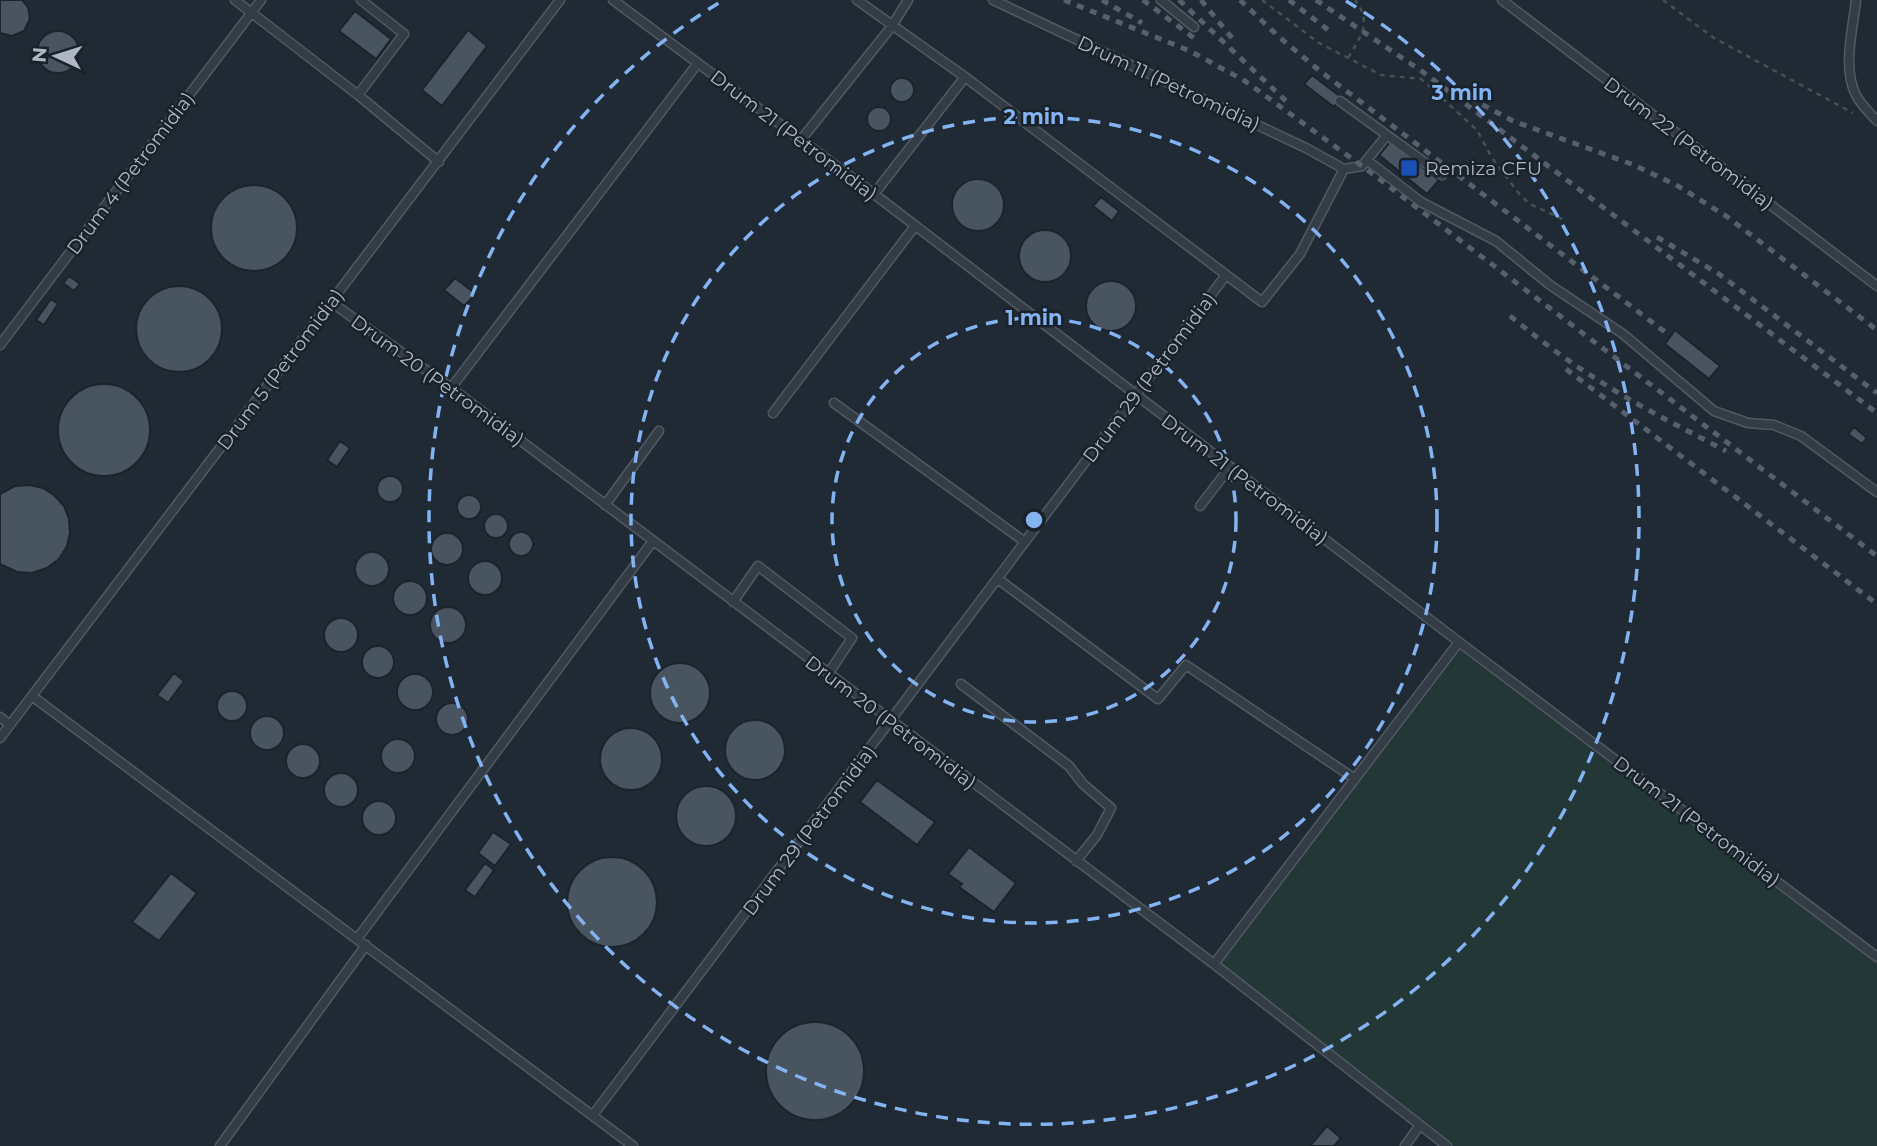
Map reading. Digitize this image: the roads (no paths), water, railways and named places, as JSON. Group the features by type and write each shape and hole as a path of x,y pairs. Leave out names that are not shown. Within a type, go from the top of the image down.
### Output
{"lane":[{"path":"235,0 439,162"},
{"name":"Drum 4 (Petromidia)","path":"0,345 261,0"},
{"path":"358,95 404,34 361,0"},
{"name":"Drum 5 (Petromidia)","path":"0,738 560,0"},
{"name":"Drum 21 (Petromidia)","path":"613,0 874,194 1459,642 1877,957"},
{"path":"857,0 965,77 1262,302 1300,254 1344,169 1362,166 1387,135"},
{"path":"800,141 892,26 908,0"},
{"name":"Drum 11 (Petromidia)","path":"993,0 1306,148 1344,169"},
{"path":"1161,0 1194,27"},
{"name":"Drum 22 (Petromidia)","path":"1502,0 1877,286"},
{"path":"1856,0 1849,63 1851,83 1856,97 1877,121"},
{"path":"451,388 698,63"},
{"path":"874,194 965,77"},
{"path":"1340,101 1442,175"},
{"path":"1367,160 1421,202 1496,241 1560,292 1623,334 1714,411 1748,424 1774,425 1801,436 1877,492"},
{"path":"773,413 915,226"},
{"name":"Drum 29 (Petromidia)","path":"593,1115 1226,275"},
{"name":"Drum 20 (Petromidia)","path":"331,302 451,388 1214,964 1447,1146"},
{"path":"834,403 1025,542"},
{"path":"605,505 659,431"},
{"path":"1200,506 1230,467"},
{"path":"357,939 653,541"},
{"path":"733,602 758,566 852,638 828,674"},
{"path":"998,579 1158,699 1186,665 1355,779"},
{"path":"1214,964 1459,642"},
{"path":"961,684 1069,766 1083,784 1111,808 1097,835 1076,861"},
{"path":"32,696 633,1146"},
{"path":"0,717 10,725"},
{"path":"220,1146 366,946"},
{"path":"1405,1146 1420,1125"}],"railway":[{"path":"1064,0 1190,51 1245,81 1362,166 1877,556"},
{"path":"1102,0 1142,23"},
{"path":"1143,0 1194,38"},
{"path":"1179,0 1286,101"},
{"path":"1201,0 1236,43"},
{"path":"1240,0 1320,71 1669,335"},
{"path":"1289,0 1332,33"},
{"path":"1316,0 1423,72 1877,413"},
{"path":"1470,98 1513,121 1634,165 1678,186 1726,216 1877,330"},
{"path":"1657,237 1719,274 1877,393"},
{"path":"1510,316 1614,390 1726,451"},
{"path":"1566,369 1877,604"}],"place":[{"name":"Remiza CFU","path":"1409,168"}]}
